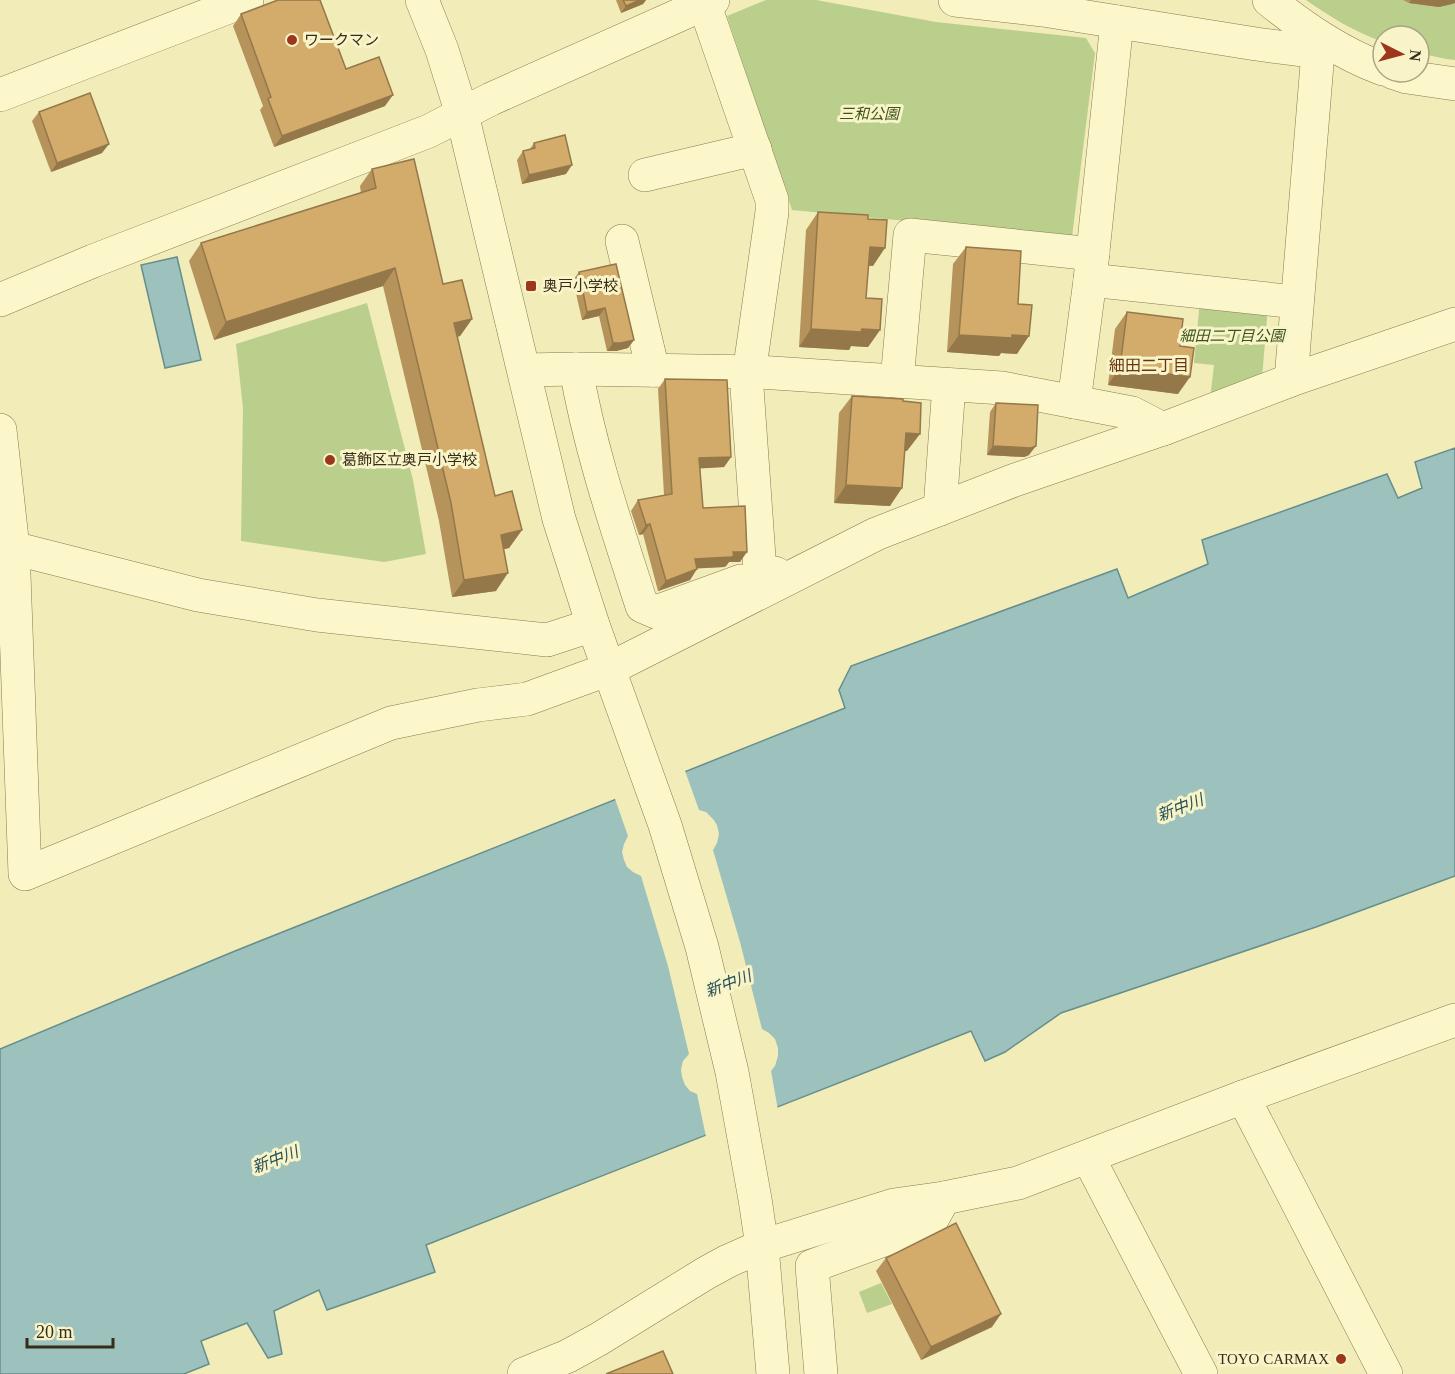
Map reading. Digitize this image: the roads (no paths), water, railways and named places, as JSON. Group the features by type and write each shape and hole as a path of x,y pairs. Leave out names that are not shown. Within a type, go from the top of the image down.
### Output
{"street":[{"path":"0,95 247,0"},
{"path":"422,0 442,50 462,114 560,519 593,625 665,825 702,947 732,1072 755,1199 762,1246 773,1374"},
{"path":"955,0 1043,10 1256,44 1321,46 1371,64"},
{"path":"1269,0 1321,46"},
{"path":"0,300 93,261 429,131 490,99 707,1 772,200 747,388 773,575"},
{"path":"1074,402 1092,267 1117,22"},
{"path":"1291,380 1296,302 1321,46"},
{"path":"1431,80 1455,84"},
{"path":"645,175 755,149"},
{"path":"897,381 910,235 1296,302"},
{"path":"622,241 653,370"},
{"path":"576,369 589,429 617,530 642,606 656,612 716,591 773,575 1012,481 1163,429 1291,380 1455,324"},
{"path":"524,370 749,371 1002,388 1132,413 1163,429"},
{"path":"940,509 949,385"},
{"path":"0,430 6,545 12,880 391,723 478,705 527,699 609,669 773,575"},
{"path":"6,545 198,595 317,615 547,640 593,625"},
{"path":"524,1374 568,1356 706,1273 762,1246 894,1205 944,1198 1018,1183 1244,1097 1453,1025"},
{"path":"1244,1097 1386,1374"},
{"path":"1088,1157 1191,1371"},
{"path":"821,1374 812,1266 930,1223 944,1198"}],"water":[{"path":"177,257 201,360 165,368 141,265"},
{"name":"新中川","path":"1455,448 1455,876 1316,927 1061,1013 1005,1052 985,1061 971,1031 426,1245 435,1272 327,1310 319,1290 274,1311 282,1354 268,1358 247,1323 201,1341 209,1364 184,1374 0,1374 0,1049 235,951 845,708 839,690 851,666 1117,569 1128,598 1208,564 1202,540 1387,474 1398,498 1422,488 1415,462"}],"place":[{"name":"ワークマン","path":"292,40"},
{"name":"奥戸小学校","path":"531,286"},
{"name":"葛飾区立奥戸小学校","path":"330,460"},
{"name":"TOYO CARMAX","path":"1341,1359"}],"district":[{"name":"細田二丁目","path":"1149,365"}],"park label":[{"name":"三和公園","path":"869,114"},
{"name":"細田二丁目公園","path":"1232,336"}]}
